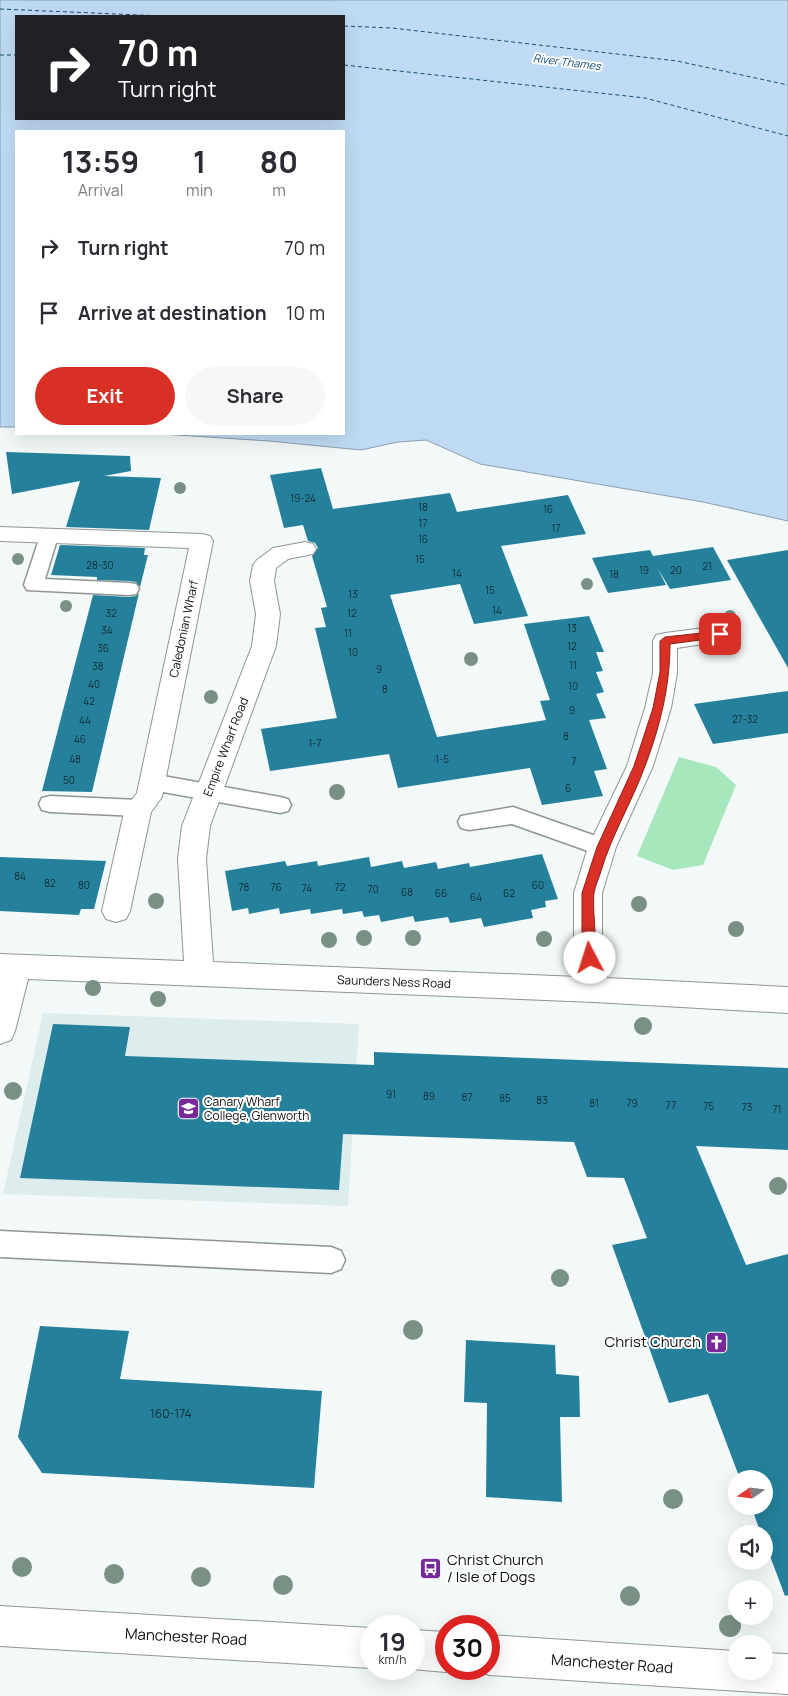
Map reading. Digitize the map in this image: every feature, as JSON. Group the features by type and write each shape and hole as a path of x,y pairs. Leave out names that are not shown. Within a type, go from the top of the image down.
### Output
{"street":[{"name":"Caledonian Wharf","path":"0,534 202,541 149,797 138,808 116,911"},
{"name":"Empire Wharf Road","path":"199,974 192,858 196,826 264,646 268,614 262,581 265,565 281,553 304,549"},
{"path":"594,990 588,942 588,893 602,847 640,766 658,708 665,672 665,641 720,634"},
{"path":"0,1032 8,966"},
{"name":"Saunders Ness Road","path":"8,966 594,990 788,1000"},
{"name":"Manchester Road","path":"0,1626 360,1647"},
{"name":"Manchester Road","path":"500,1656 728,1670"},
{"name":"Manchester Road","path":"773,1673 788,1674"}],"lane":[{"path":"49,536 34,585 129,589"},
{"path":"152,782 280,805"},
{"path":"50,804 138,808"},
{"path":"469,822 513,815 602,847"},
{"path":"0,1244 331,1260"}],"shaded area":[{"name":"Canary Wharf College, Glenworth","path":"43,1013 359,1024 348,1206 3,1194"}],"green space":[{"path":"679,757 716,767 736,785 703,865 673,870 637,856"}],"water":[{"name":"River Thames","path":"0,0 788,0 788,521 703,502 480,464 426,440 398,442 361,450 269,441 176,435 345,435 345,130 15,130 15,427 0,427"}],"building":[{"path":"6,452 130,456 131,471 104,476 161,478 149,530 66,527 80,481 12,494"},
{"path":"321,468 333,509 450,493 457,512 568,495 586,534 501,546 528,616 474,624 460,584 390,595 437,737 546,720 540,701 550,700 524,624 589,616 604,652 596,652 603,671 596,672 604,692 596,694 606,718 589,720 607,769 594,771 603,796 542,805 530,768 398,788 389,754 270,771 261,729 337,718 315,628 326,627 321,608 327,607 312,556 318,548 315,543 308,541 303,525 284,528 270,475"},
{"path":"60,545 145,548 144,555 148,555 140,587 136,582 129,581 97,580 97,577 51,575"},
{"path":"713,547 731,580 670,589 658,569 666,585 608,593 592,558 650,550 653,556"},
{"path":"788,550 788,668 727,560"},
{"path":"139,593 92,792 42,791 93,595 129,597 136,596"},
{"path":"788,691 788,733 713,744 694,704"},
{"path":"542,854 558,899 545,901 546,907 531,910 533,918 484,927 481,918 450,923 448,917 415,922 413,916 381,922 379,915 364,917 362,911 343,914 342,909 311,914 310,909 280,914 279,908 249,914 248,908 232,911 225,871 285,861 287,866 317,861 318,866 369,857 371,867 402,861 404,868 436,862 438,869 469,863 470,867"},
{"path":"0,857 106,861 94,909 81,909 79,915 0,911"},
{"path":"53,1024 130,1027 125,1056 374,1065 374,1052 788,1068 788,1150 696,1146 746,1265 788,1254 788,1595 785,1596 773,1564 773,1525 758,1525 754,1515 773,1515 773,1470 737,1470 708,1394 669,1403 612,1245 647,1238 624,1178 587,1177 574,1142 343,1134 339,1190 20,1178"},
{"path":"40,1326 129,1331 120,1379 322,1391 314,1488 42,1473 18,1437"},
{"path":"466,1340 555,1345 556,1374 579,1376 580,1417 560,1417 562,1502 486,1497 487,1403 464,1402"}],"ferry route":[{"path":"0,9 140,15"},
{"path":"345,26 392,28 677,61 788,85"},
{"path":"0,55 15,55"},
{"path":"345,65 645,98 788,136"}],"place":[{"name":"Canary Wharf College, Glenworth","path":"188,1109"},
{"name":"Christ Church","path":"717,1342"},
{"name":"Christ Church / Isle of Dogs","path":"431,1569"}],"route":[{"path":"590,958 588,942 588,893 602,847 640,766 658,708 665,672 665,641 720,634"}]}
